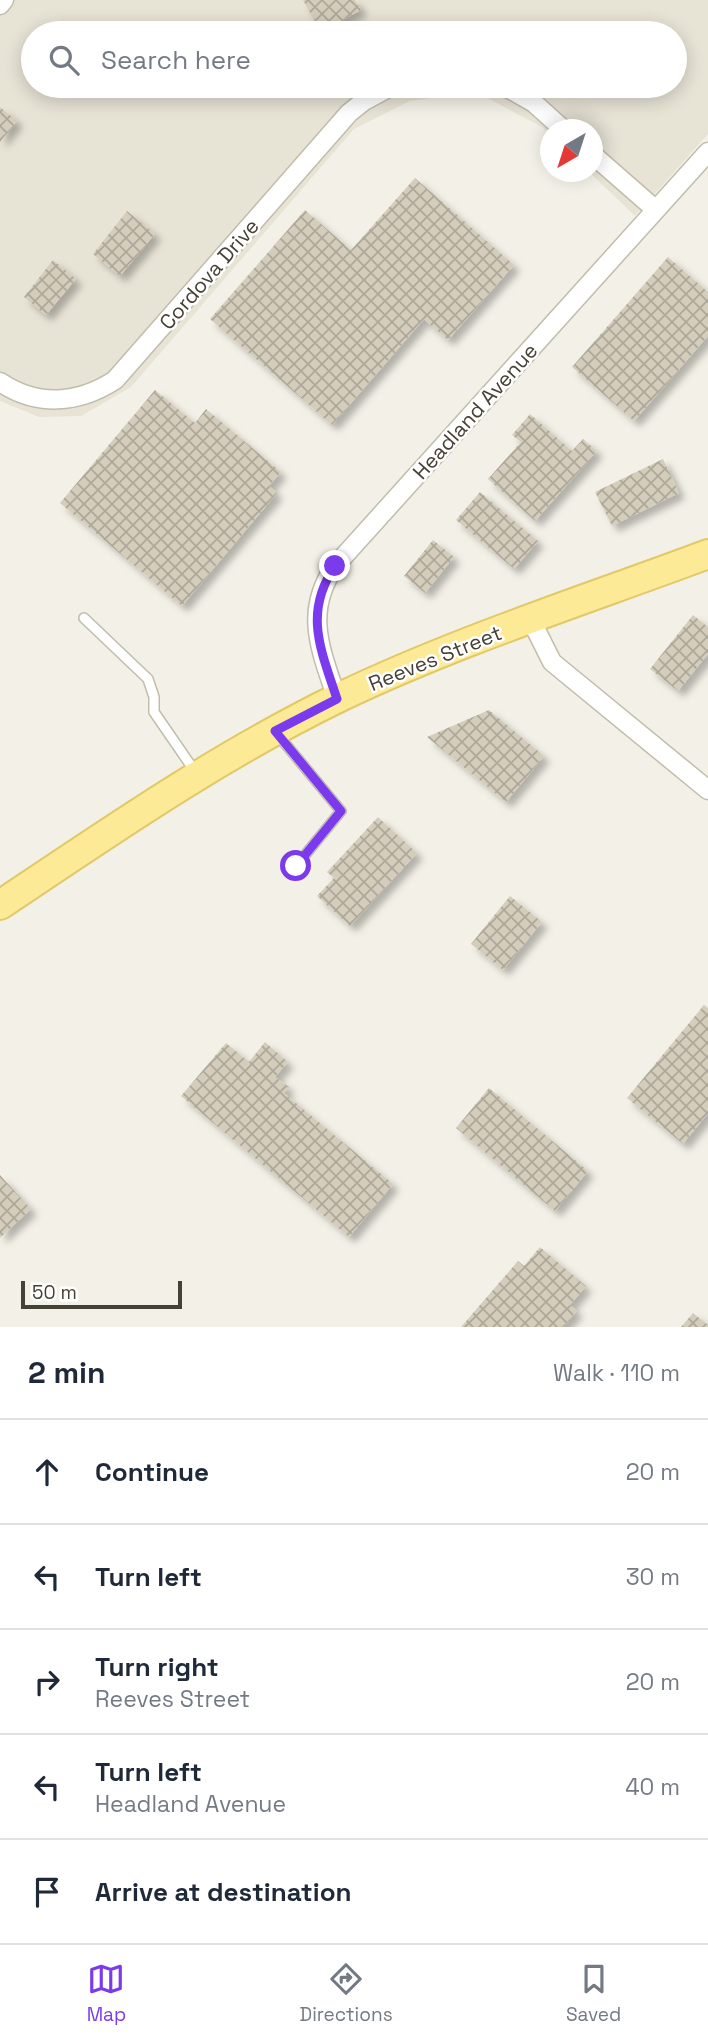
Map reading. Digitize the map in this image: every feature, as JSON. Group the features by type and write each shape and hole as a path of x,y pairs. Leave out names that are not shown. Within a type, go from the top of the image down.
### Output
{"main road":[{"name":"Reeves Street","path":"0,905 125,822 275,731 337,699 432,658 708,554"}],"street":[{"path":"0,5 4,0"},
{"name":"Cordova Drive","path":"0,382 26,396 61,400 90,394 115,380 349,113 369,98"},
{"path":"525,98 552,119"},
{"name":"Headland Avenue","path":"337,699 318,639 316,621 318,604 335,566 708,152"},
{"path":"603,163 656,210"},
{"path":"531,620 552,662 708,789"}],"lane":[{"path":"84,618 148,679 154,697 154,712 199,777"},
{"path":"275,731 341,811 296,866"}],"shaded area":[{"path":"0,0 708,0 708,134 635,216 599,182 603,182 603,119 540,119 540,126 487,98 687,98 687,21 21,21 21,98 432,98 410,101 354,129 131,387 81,416 39,417 0,401"}],"building":[{"path":"303,0 355,0 361,10 341,21 315,21"},
{"path":"0,107 17,121 0,142"},
{"path":"415,178 514,265 448,340 424,319 332,425 210,319 305,210 351,250"},
{"path":"127,211 155,234 120,276 93,254"},
{"path":"668,257 708,292 708,336 634,421 572,367"},
{"path":"53,260 76,279 46,315 24,297"},
{"path":"155,390 195,423 206,409 281,472 269,486 277,493 182,606 60,503"},
{"path":"530,414 572,451 583,439 597,451 535,521 488,479 521,442 512,435"},
{"path":"663,459 679,493 612,526 595,492"},
{"path":"480,492 538,541 514,569 456,520"},
{"path":"433,540 454,557 425,593 404,576"},
{"path":"693,615 708,627 708,654 678,691 650,669"},
{"path":"489,710 544,756 506,802 427,737"},
{"path":"378,817 417,853 350,926 317,896 334,878 327,872"},
{"path":"510,896 542,922 503,970 471,944"},
{"path":"704,1005 708,1008 708,1113 683,1144 627,1098"},
{"path":"265,1042 288,1062 275,1077 289,1087 284,1093 393,1184 349,1237 181,1096 226,1043 249,1062"},
{"path":"489,1088 588,1171 555,1211 456,1128"},
{"path":"0,1175 31,1209 0,1238"},
{"path":"540,1247 586,1286 570,1305 577,1311 563,1327 461,1327 518,1261 524,1266"},
{"path":"693,1313 708,1325 708,1327 681,1327"}],"route":[{"path":"296,866 341,811 275,731 337,699 318,639 316,621 322,590 335,566"}]}
